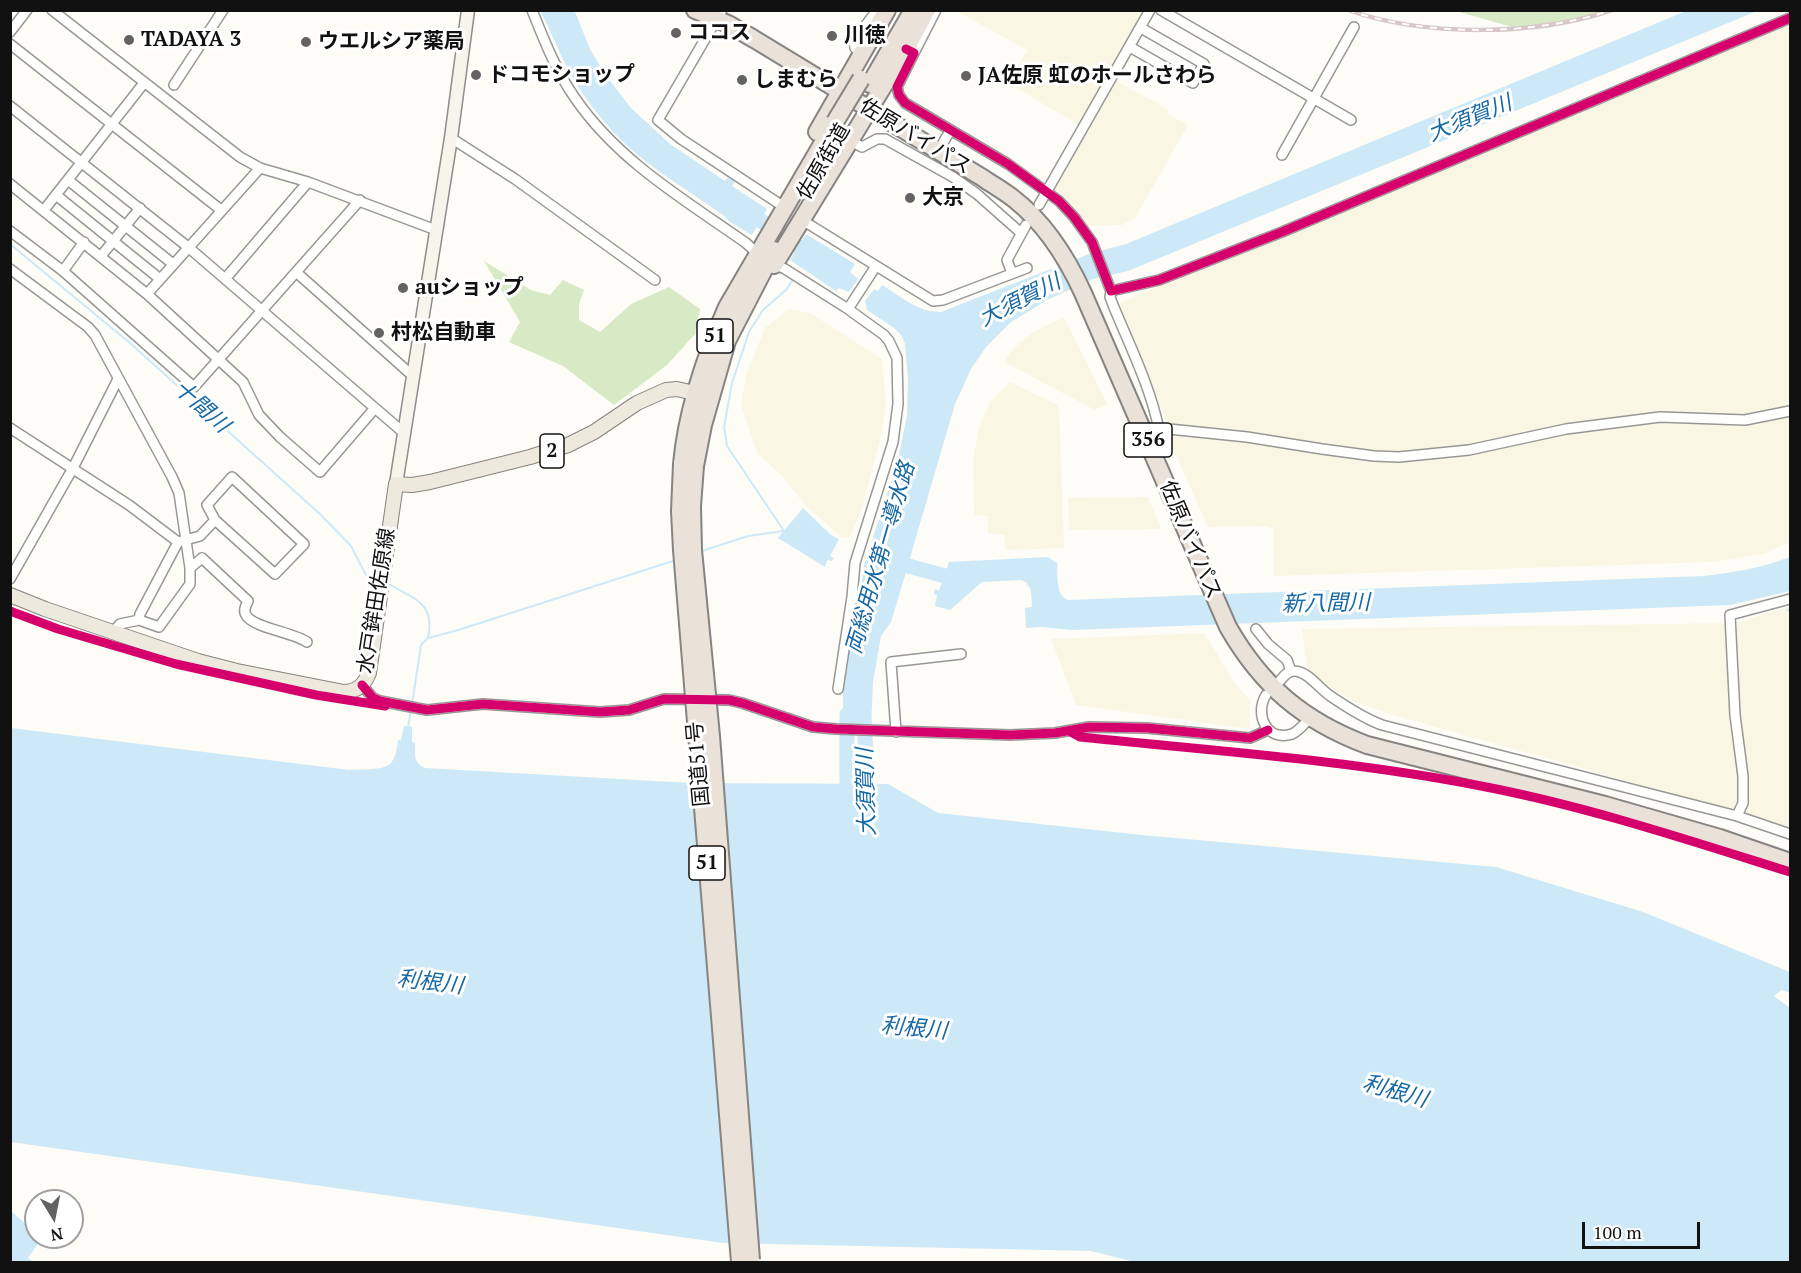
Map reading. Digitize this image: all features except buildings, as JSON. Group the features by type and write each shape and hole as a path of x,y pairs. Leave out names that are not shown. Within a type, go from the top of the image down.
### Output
{"highway":[{"name":"佐原バイパス","path":"695,10 719,15 869,110 934,158 1016,200 1036,220 1064,255 1083,293 1228,627 1255,669 1281,696 1310,718 1342,736 1367,745 1605,805 1720,838 1791,862"},
{"path":"766,255 788,216 840,91 887,10"},
{"name":"佐原街道","path":"788,216 844,130 900,10"},
{"name":"佐原街道","path":"865,81 913,10"},
{"path":"766,255 788,216 844,130 869,110 910,51 927,10"},
{"name":"国道51号","path":"740,1263 680,511 715,336 727,307 741,283 766,255"},
{"name":"国道51号","path":"703,395 766,255"},
{"name":"国道51号","path":"689,465 693,550 712,748 751,1263"}],"main road":[{"name":"2","path":"396,484 412,485 430,482 548,452 594,432 637,403 666,390 677,389 703,395"},
{"name":"水戸鉾田佐原線","path":"10,595 198,661 237,671 352,692 362,685 369,673 372,660 396,484"}],"street":[{"path":"10,32 27,10"},
{"path":"52,10 240,157 260,168 360,200 436,230"},
{"path":"174,85 223,10"},
{"path":"396,484 451,138 468,10"},
{"path":"532,10 548,50 574,97 594,123 632,161 746,243 848,309 890,341 897,358 898,404 893,442 855,562 838,689"},
{"path":"862,52 855,48 854,41 877,10"},
{"path":"936,10 910,51 897,87 899,95 905,103 1008,164 1059,201 1074,217 1092,242 1110,288 1113,305 1156,414 1146,436 1203,431 1374,456 1399,457 1469,450 1566,429 1660,417 1727,421 1791,411"},
{"path":"1039,205 1150,10"},
{"path":"1161,10 1351,120"},
{"path":"719,15 658,120 681,139 788,216 933,301 943,300 1027,268"},
{"path":"1110,288 1159,280 1282,232 1791,18"},
{"path":"1282,155 1354,27"},
{"path":"1130,47 1192,83 1204,64 1140,28"},
{"path":"10,44 221,210"},
{"path":"44,210 144,83"},
{"path":"10,106 189,247 404,433"},
{"path":"844,130 862,147 877,139 885,139 934,158 953,177 1023,229 1007,260 1012,273"},
{"path":"934,158 950,131"},
{"path":"451,138 515,179 655,280"},
{"path":"147,294 260,168"},
{"path":"68,180 173,264"},
{"path":"225,279 308,182"},
{"path":"12,189 44,210 147,294 243,382 259,415 320,472 375,408"},
{"path":"56,195 160,279"},
{"path":"10,231 63,271 195,387 360,200"},
{"path":"101,256 140,208"},
{"path":"63,271 84,242"},
{"path":"848,309 876,266"},
{"path":"10,284 13,271 88,327 95,335 179,493 182,541 190,568 190,584 159,627 139,620 120,624 113,632"},
{"path":"296,272 414,377"},
{"path":"10,579 73,468 118,379"},
{"path":"10,428 182,541"},
{"path":"232,477 304,544 275,574 215,520 207,505 232,477"},
{"path":"139,620 140,614 182,541 200,536 215,520"},
{"path":"190,568 202,558 248,601 246,615 255,623 299,637 307,642"},
{"path":"1737,816 1743,803 1743,776 1735,715 1730,615 1791,599"},
{"path":"1256,629 1268,644 1287,660 1291,671"},
{"path":"896,732 891,662 961,654"},
{"path":"1279,682 1291,671 1301,672 1367,720 1382,725 1737,816 1791,834"},
{"path":"362,685 380,701 427,710 483,704 600,712 629,710 664,699 733,701 813,727 840,730 1019,735 1055,733 1089,727 1147,728 1250,738 1268,730"},
{"path":"1266,695 1261,715 1268,730 1278,735 1292,734 1310,718"}],"shaded area":[{"path":"1145,10 1080,126 1008,83 1027,50 956,11"},
{"path":"1785,24 1790,24 1790,542 1763,554 1713,562 1274,576 1273,527 1208,527 1171,444 1167,423 1119,307 1121,302"},
{"path":"1117,81 1169,110 1168,114 1188,125 1135,218 1122,225 1088,226 1055,189"},
{"path":"789,309 810,313 882,359 886,407 880,440 861,512 850,537 843,537 833,530 805,505 782,476 757,453 741,405 746,375 765,328"},
{"path":"1064,317 1107,404 1095,410 1004,362 1015,347 1035,331"},
{"path":"1010,382 1059,406 1064,548 1006,550 1004,535 988,533 988,516 974,515 973,459 979,427 990,402"},
{"path":"1148,497 1161,529 1069,530 1068,498"},
{"path":"1790,606 1790,827 1390,714 1355,702 1322,682 1307,667 1302,629 1735,623"},
{"path":"1204,633 1236,685 1250,700 1249,729 1076,705 1051,639"}],"green space":[{"path":"1602,10 1548,28 1519,29 1456,11"},
{"path":"484,261 531,290 550,295 563,280 584,290 579,304 579,320 600,332 631,304 669,287 700,309 695,334 667,365 614,405 563,366 509,342 520,322"}],"water":[{"path":"1686,11 1757,11 1128,271 1093,279 1049,299 1011,322 986,347 971,369 955,404 909,561 911,562 910,569 907,569 891,622 881,636 873,682 871,726 843,724 843,679 864,565 898,460 907,415 908,381 905,344 902,336 894,328 867,310 865,301 874,289 878,291 882,285 917,307 941,312 1089,254 1126,244"},
{"path":"541,12 575,12 590,49 604,73 631,108 670,144 725,181 728,177 735,182 732,186 767,209 752,235 649,164 615,134 575,81"},
{"path":"806,234 855,264 850,272 858,279 849,292 839,288 836,291 790,260"},
{"path":"803,508 831,535 839,539 830,556 834,558 832,561 827,560 825,567 778,538"},
{"path":"1048,557 1057,563 1059,589 1068,600 1704,576 1748,569 1790,557 1790,591 1730,605 1072,630 1026,628 1025,608 1032,607 1031,590 1026,582 1021,580 982,582 950,610 935,606 937,595 934,594 935,589 939,591 943,578 926,574 927,568 945,573 949,562"},
{"name":"利根川","path":"404,726 412,727 412,742 415,743 416,758 418,763 425,768 690,783 888,784 938,813 1142,835 1496,867 1643,912 1790,972 1790,993 1782,990 1774,996 1790,1008 1790,1262 1135,1262 1091,1251 723,1243 11,1142 11,728 349,770 388,766 394,758"},
{"path":"11,1211 24,1222 24,1249 34,1249 28,1258 34,1262 11,1262"}],"waterway":[{"name":"両総用水第一導水路","path":"744,209 813,257"},
{"name":"十間川","path":"10,244 130,343 321,515 351,546 367,577 376,583"},
{"path":"699,552 748,536 784,531 727,446 724,427 732,383 749,332 763,310 787,289 793,279"},
{"path":"412,704 421,645 428,638 676,560"},
{"name":"新八間川","path":"898,563 945,576"},
{"name":"十間川","path":"389,584 415,599 426,609 429,617 428,638"},
{"path":"408,728 411,710"},
{"name":"両総用水第一導水路","path":"847,714 847,804"},
{"name":"大須賀川","path":"864,716 868,803"}],"railway":[{"path":"1348,10 1378,19 1411,25 1480,30 1550,25 1612,10"}],"cycle path":[{"path":"906,49 914,53 897,87 905,103 1008,164 1059,201 1092,242 1111,291 1159,280 1282,232 1790,18"},
{"path":"10,611 58,629 176,664 316,695 385,706"},
{"path":"362,685 373,698 380,701 427,710 483,704 600,712 629,710 664,699 729,700 813,727 836,729 1010,735 1055,733 1089,727 1147,728 1250,738 1268,730"},
{"path":"1069,731 1080,737 1382,769 1481,786 1559,803 1790,872"}],"place":[{"name":"ココス","path":"676,33"},
{"name":"川徳","path":"832,36"},
{"name":"TADAYA 3","path":"129,40"},
{"name":"ウエルシア薬局","path":"306,42"},
{"name":"ドコモショップ","path":"476,75"},
{"name":"JA佐原 虹のホールさわら","path":"966,76"},
{"name":"しまむら","path":"742,80"},
{"name":"大京","path":"910,198"},
{"name":"auショップ","path":"403,288"},
{"name":"村松自動車","path":"379,333"}]}
